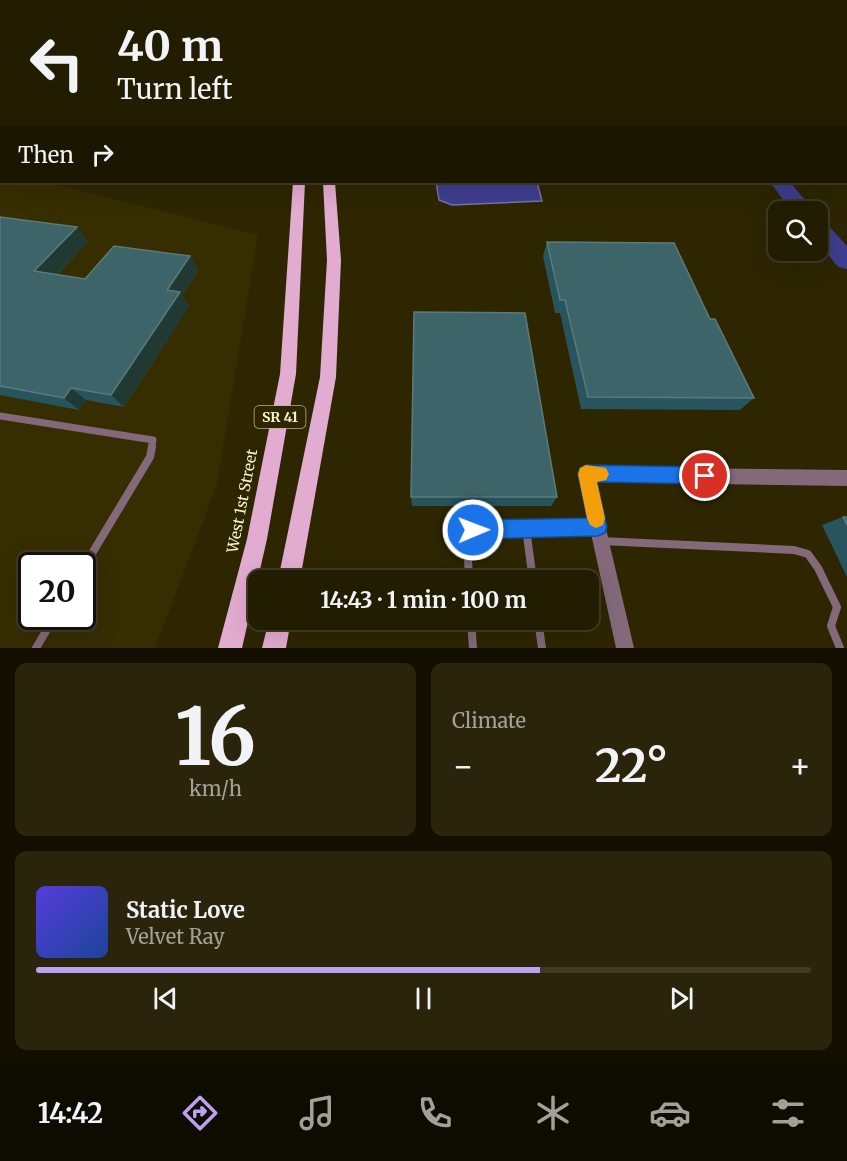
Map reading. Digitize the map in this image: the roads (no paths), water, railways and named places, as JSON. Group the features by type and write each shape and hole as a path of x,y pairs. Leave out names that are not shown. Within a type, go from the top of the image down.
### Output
{"main road":[{"name":"West 1st Street","path":"230,648 257,539 288,375 299,183"},
{"name":"SR 41","path":"292,570 328,377 334,260 329,183"},
{"path":"274,648 278,630"}],"street":[{"path":"625,648 586,474 847,478"}],"lane":[{"path":"0,416 153,440 150,458 93,552"},
{"path":"526,529 532,570"},
{"path":"469,570 467,537 473,530 526,529 794,550 808,554 818,568 837,607 831,626 840,648"},
{"path":"36,648 47,630"},
{"path":"472,630 473,648"},
{"path":"539,630 542,648"}],"waterway":[{"path":"781,183 795,201"},
{"path":"828,239 847,261"}]}
